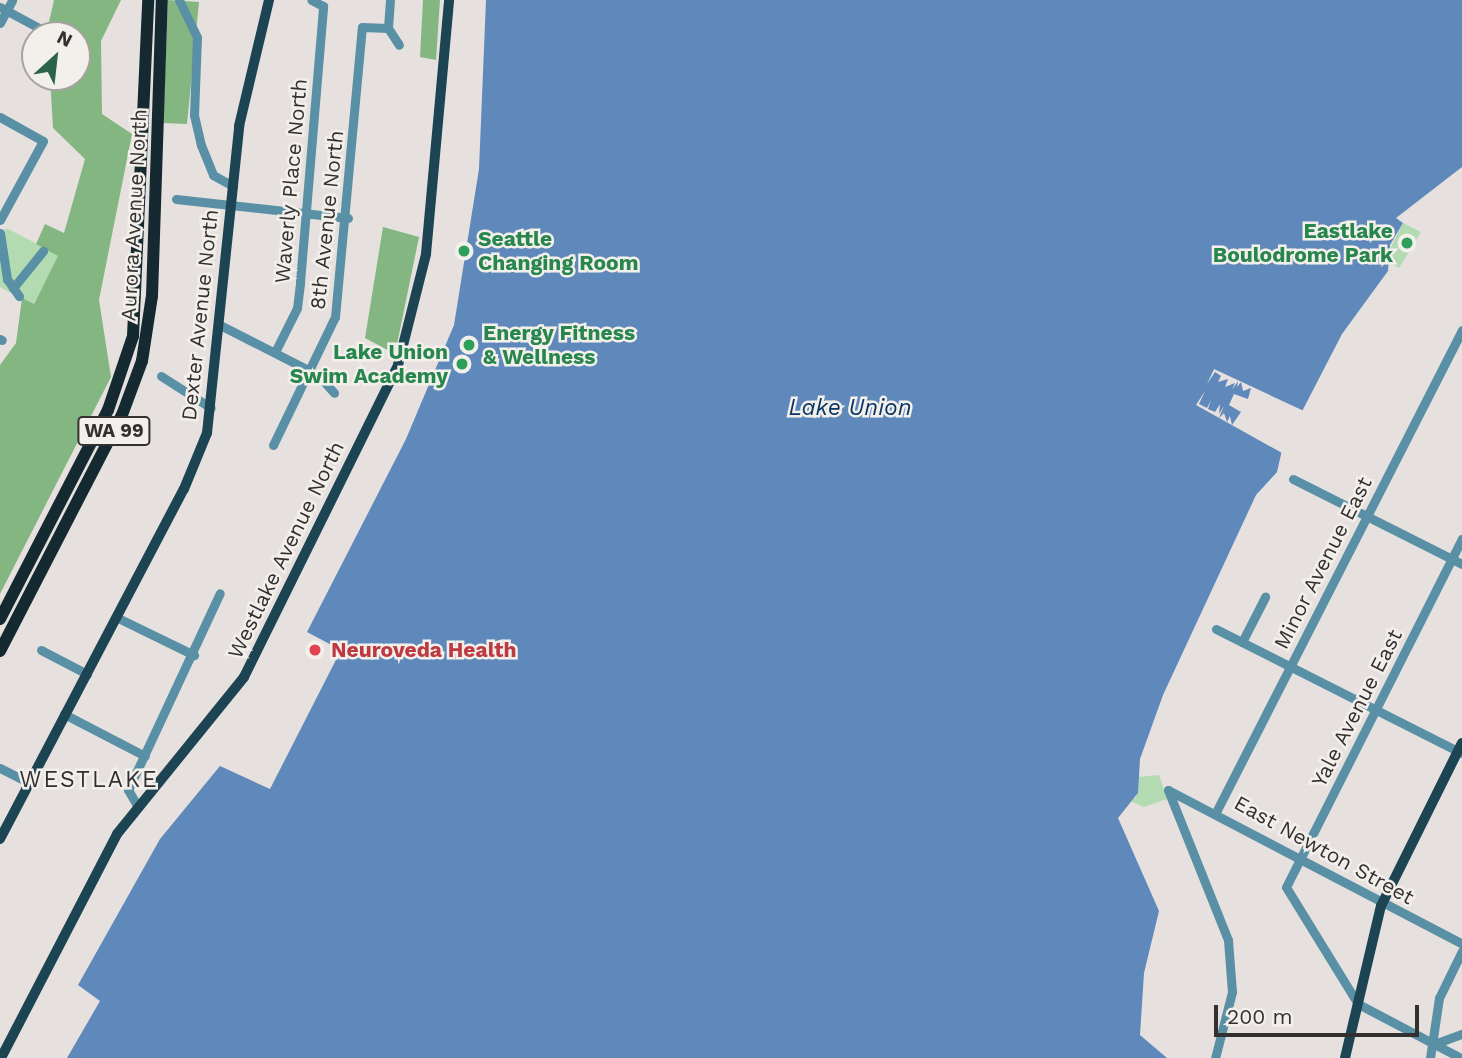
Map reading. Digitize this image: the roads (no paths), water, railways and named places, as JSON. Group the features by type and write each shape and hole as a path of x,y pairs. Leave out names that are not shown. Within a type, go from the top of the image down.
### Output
{"highway":[{"name":"Aurora Avenue North","path":"0,619 108,410 132,336 148,0"},
{"name":"Aurora Avenue North","path":"0,651 122,415 142,361 152,296 162,0"}],"main road":[{"name":"Dexter Avenue North","path":"0,839 184,489 211,408 244,97 269,0"},
{"name":"Westlake Avenue North","path":"1,1058 102,861 138,807 244,677 408,340 428,238 449,0"},
{"path":"1345,1058 1384,900 1461,749"}],"street":[{"path":"0,23 3,9 12,0"},
{"path":"179,0 197,37 194,115 201,145 213,175 233,186"},
{"name":"Waverly Place North","path":"275,352 297,308 323,6 311,0"},
{"path":"390,0 388,28 399,45"},
{"path":"3,9 26,21"},
{"name":"8th Avenue North","path":"273,445 335,317 348,218 362,27 388,28"},
{"path":"0,117 43,141 0,220"},
{"path":"176,199 348,218"},
{"path":"0,233 16,292 43,251"},
{"path":"220,325 310,371 334,393"},
{"name":"Minor Avenue East","path":"1216,812 1462,330"},
{"path":"161,376 211,408"},
{"path":"1293,479 1462,564"},
{"name":"Yale Avenue East","path":"1358,1004 1286,894 1300,855 1462,539"},
{"path":"138,807 128,790 194,655 220,593"},
{"path":"1242,642 1265,597"},
{"path":"116,617 194,655"},
{"path":"1216,629 1376,710 1461,749"},
{"path":"41,650 87,674"},
{"path":"64,715 145,755"},
{"path":"0,768 29,783"},
{"name":"East Newton Street","path":"1215,1058 1232,992 1228,940 1168,790 1300,855 1462,944"},
{"path":"1430,1058 1439,998 1462,951"},
{"path":"1358,1004 1461,1058"},
{"path":"1434,1044 1462,1034"}],"water":[{"name":"Lake Union","path":"486,0 1462,0 1462,167 1396,218 1403,223 1390,245 1388,271 1342,334 1282,450 1277,472 1256,495 1163,695 1140,759 1138,793 1118,818 1159,911 1144,973 1140,1035 1167,1058 67,1058 100,1001 78,985 160,839 220,766 270,789 341,650 307,632 406,439 454,325 479,169"}],"place":[{"name":"Eastlake Boulodrome Park","path":"1407,243"},
{"name":"Seattle Changing Room","path":"464,251"},
{"name":"Energy Fitness & Wellness","path":"469,345"},
{"name":"Lake Union Swim Academy","path":"462,364"},
{"name":"Neuroveda Health","path":"315,650"}],"district":[{"name":"WESTLAKE","path":"89,780"}]}
